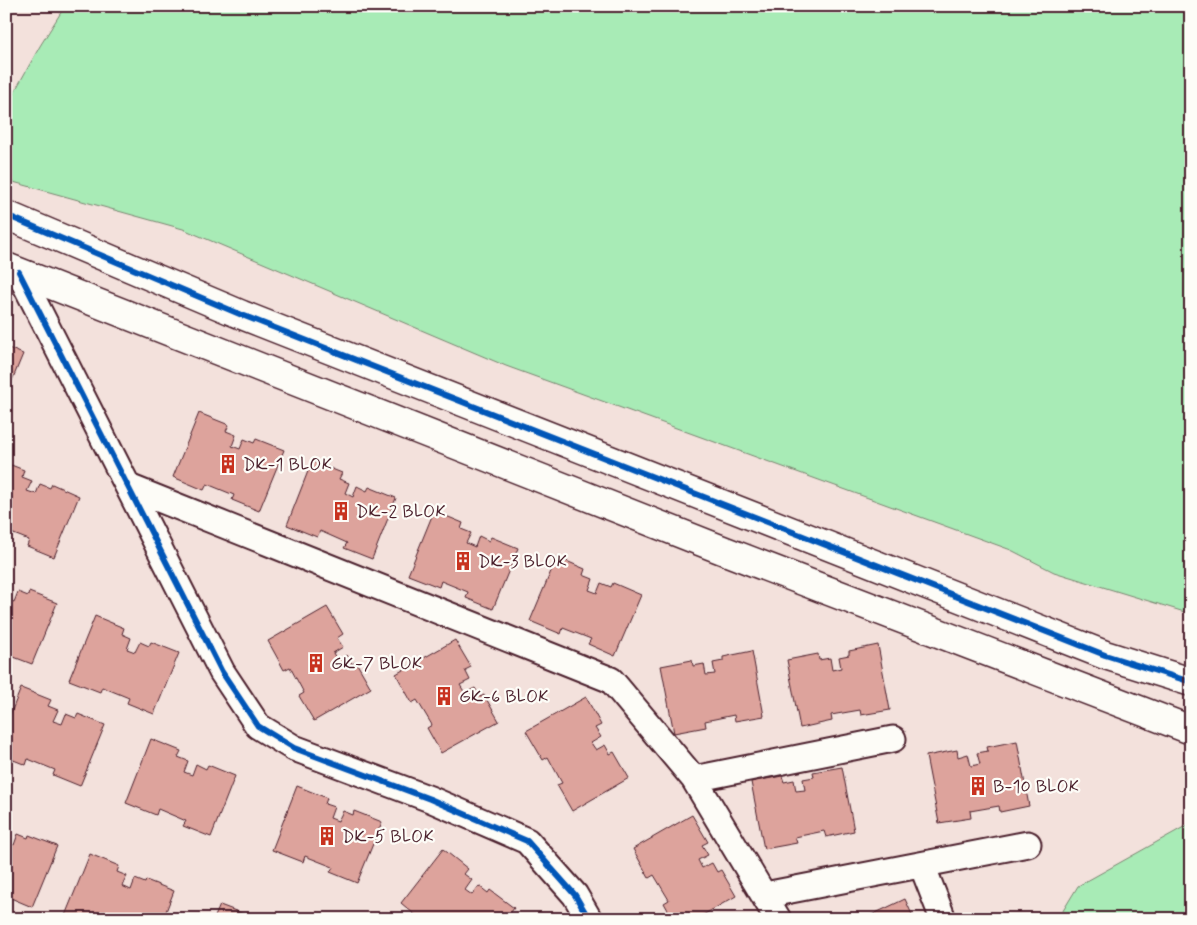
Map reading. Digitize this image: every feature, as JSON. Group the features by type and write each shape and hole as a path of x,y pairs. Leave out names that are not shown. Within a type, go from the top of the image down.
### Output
{"street":[{"path":"6,215 242,315 1105,655 1191,682"},
{"path":"13,270 129,487 222,672 258,726 294,748 430,799 527,840 575,895 589,919"},
{"path":"13,270 734,554 1191,730"},
{"path":"129,487 612,680 694,779 778,919"},
{"path":"694,779 893,739"},
{"path":"765,895 1028,844"},
{"path":"922,865 943,919"}],"green space":[{"path":"65,6 1191,6 1191,614 1054,572 1011,550 506,366 183,229 6,180 6,107"},
{"path":"1191,823 1191,919 1058,919 1078,886"}],"building":[{"path":"6,347 23,354 6,395"},
{"name":"DK-1 BLOK","path":"199,413 229,425 226,431 236,435 232,446 240,449 244,439 254,443 256,439 284,450 259,511 232,500 234,495 207,484 204,490 173,477"},
{"name":"DK-2 BLOK","path":"312,461 342,473 339,479 349,483 345,493 353,497 357,486 367,491 369,487 396,498 372,559 344,548 347,543 320,531 317,537 287,525"},
{"path":"6,463 24,470 22,477 32,481 27,491 36,494 40,484 50,488 52,484 79,496 54,557 27,546 29,540 6,531"},
{"name":"DK-3 BLOK","path":"434,511 463,523 461,529 471,533 466,543 475,547 479,536 489,541 491,537 518,548 493,609 466,598 468,592 441,581 439,587 408,575"},
{"path":"557,557 585,569 583,575 593,579 589,590 597,593 601,583 611,587 613,583 641,595 615,656 588,644 591,639 563,628 561,634 530,621"},
{"path":"18,592 28,596 29,592 57,603 32,664 6,654 6,599 14,602"},
{"name":"GK-7 BLOK","path":"327,607 343,634 337,638 343,647 333,653 337,660 347,655 352,664 356,662 371,688 314,721 299,696 304,693 290,667 284,670 268,641"},
{"path":"95,616 124,628 122,634 131,638 127,649 135,652 140,642 149,646 151,642 179,653 154,714 127,703 129,698 102,687 100,692 69,680"},
{"name":"GK-6 BLOK","path":"455,640 471,667 465,670 470,680 460,685 465,693 475,688 480,697 484,695 499,721 441,753 427,728 432,725 417,700 412,703 396,674"},
{"path":"878,645 890,710 861,715 860,710 831,715 832,721 800,728 787,660 818,654 819,660 830,658 832,670 841,668 839,657 849,655 849,651"},
{"path":"752,651 764,716 735,721 734,715 705,721 706,727 674,733 661,666 692,660 693,666 704,664 706,675 715,674 713,663 723,661 723,657"},
{"path":"21,688 51,700 48,706 58,710 53,721 62,724 66,714 76,718 78,714 105,725 80,786 53,775 55,770 28,759 26,765 6,757 6,725"},
{"path":"586,697 601,725 595,728 601,737 591,743 596,750 605,745 610,754 614,752 629,778 572,811 557,785 562,783 548,757 543,760 526,731"},
{"path":"151,739 181,751 178,757 188,761 184,772 192,775 196,764 206,769 208,765 235,776 211,837 183,826 186,821 158,809 156,815 126,803"},
{"name":"B-10 BLOK","path":"1017,741 1029,806 1000,812 999,806 970,811 971,818 939,823 926,756 957,750 958,757 968,754 971,766 980,764 977,753 988,751 987,747"},
{"path":"842,767 854,831 826,837 824,831 795,837 797,843 764,849 751,782 782,776 784,782 794,780 796,791 805,790 803,779 814,777 813,772"},
{"name":"DK-5 BLOK","path":"297,786 327,798 325,804 334,807 330,818 338,821 343,811 353,815 354,811 382,822 357,883 330,872 333,867 305,856 303,862 272,850"},
{"path":"692,815 708,842 702,845 708,855 698,860 702,868 712,863 717,872 721,870 736,896 696,919 673,919 664,903 669,900 654,875 649,878 633,849"},
{"path":"18,834 28,838 29,835 57,846 32,907 6,896 6,842 14,845"},
{"path":"443,849 468,869 464,874 472,880 465,890 472,895 479,886 488,893 490,890 514,908 506,919 420,919 401,903"},
{"path":"90,854 119,866 117,872 127,876 122,886 131,890 135,879 145,883 146,880 174,891 163,919 64,918"},
{"path":"905,899 914,919 863,919"},
{"path":"220,905 249,916 248,919 214,919"}],"cycle path":[{"path":"6,215 242,315 1105,655 1191,682"},
{"path":"19,272 222,672 258,726 294,748 430,799 527,841 575,895 589,919"}],"place":[{"name":"DK-1 BLOK","path":"228,464"},
{"name":"DK-2 BLOK","path":"341,511"},
{"name":"DK-3 BLOK","path":"463,561"},
{"name":"GK-7 BLOK","path":"316,663"},
{"name":"GK-6 BLOK","path":"444,696"},
{"name":"B-10 BLOK","path":"978,786"},
{"name":"DK-5 BLOK","path":"327,836"}]}
